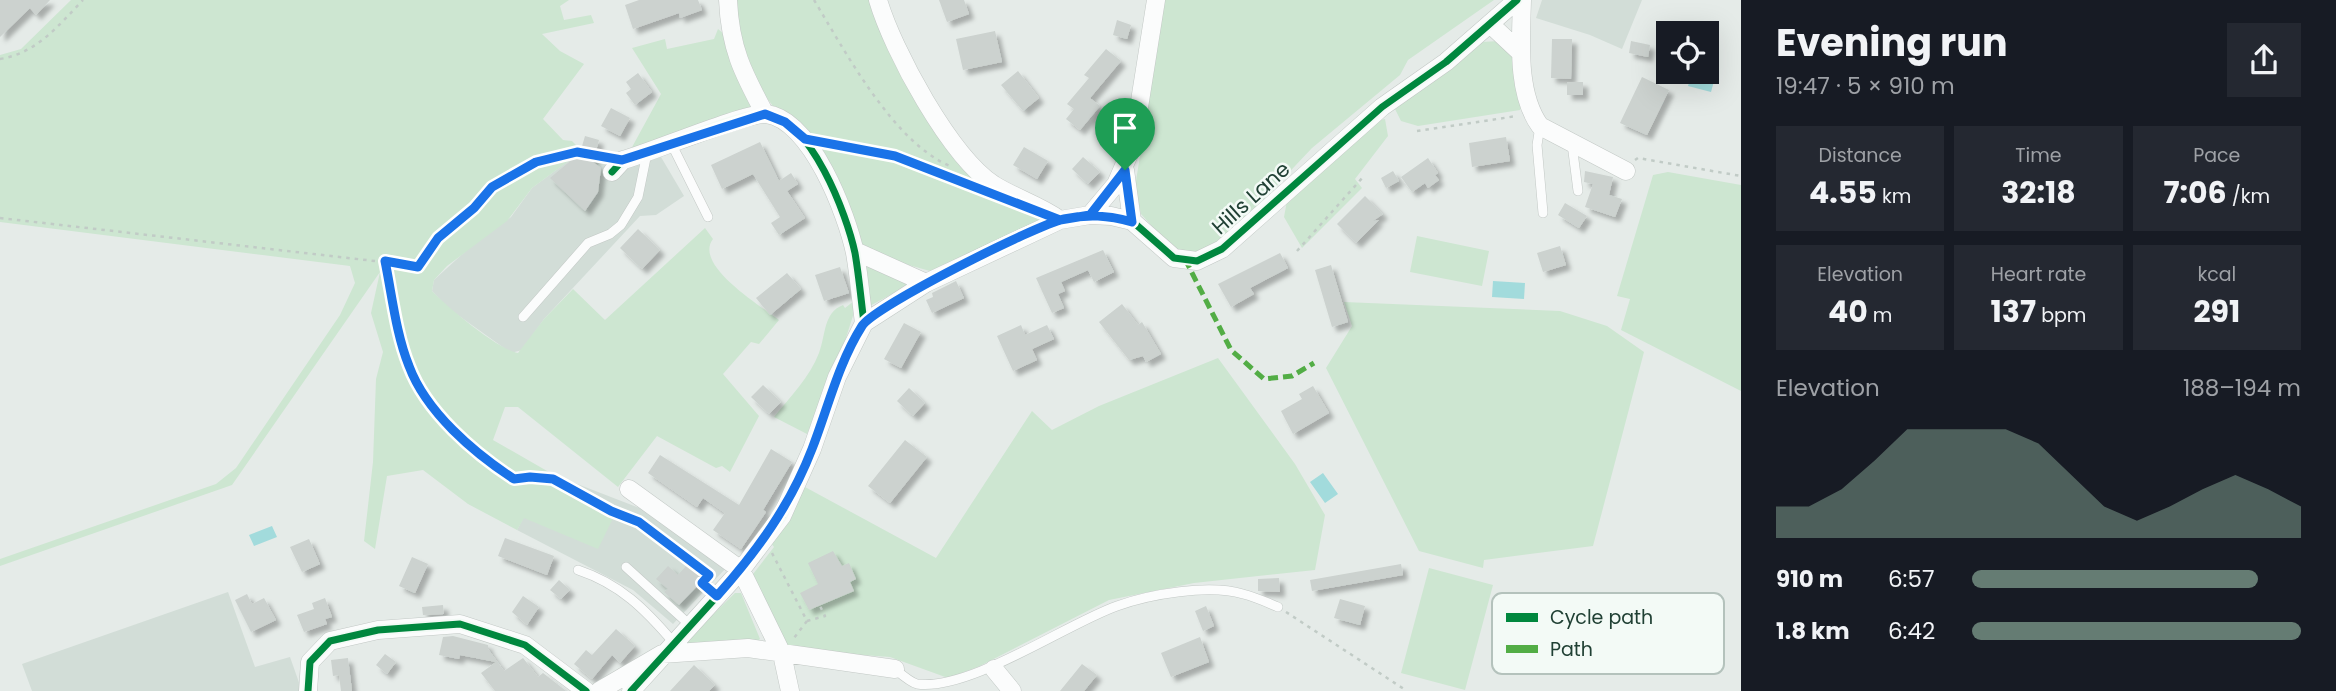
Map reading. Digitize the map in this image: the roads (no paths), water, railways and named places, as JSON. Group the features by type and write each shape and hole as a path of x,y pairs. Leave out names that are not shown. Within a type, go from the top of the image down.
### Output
{"street":[{"path":"728,0 736,58 765,114"},
{"path":"878,0 906,62 954,147 995,186 1038,204 1060,220"},
{"path":"1090,215 1125,170 1133,145 1156,0"},
{"path":"1519,0 1521,53 1536,120 1571,143 1626,171"},
{"name":"Hills Lane","path":"864,323 926,283 1060,220 1090,215 1111,216 1132,222 1174,258 1198,261 1222,249 1382,107 1447,62 1519,0"},
{"path":"1490,24 1521,53"},
{"path":"617,166 765,114 785,122 805,139 829,182 855,251 864,323 836,377 800,478 782,516 741,570 631,691"},
{"path":"1125,170 1132,222"},
{"path":"855,251 926,283"},
{"path":"629,489 741,570 782,654 790,691"},
{"path":"307,691 310,662 330,641 378,630 460,624 525,645 586,691"},
{"path":"599,691 668,648 748,648 895,669"},
{"path":"995,669 1012,691"}],"lane":[{"path":"1536,120 1543,213"},
{"path":"1571,143 1578,191"},
{"path":"672,145 709,216"},
{"path":"523,317 587,243 610,234 621,225 643,183 648,153"},
{"path":"626,567 691,626"},
{"path":"578,570 615,584 637,601 668,648"},
{"path":"895,669 917,685 949,685 995,669 1080,622 1119,605 1212,589 1241,593 1278,607"}],"water":[{"path":"1689,84 1713,84 1711,92"},
{"path":"1493,281 1525,283 1524,299 1492,297"},
{"path":"1323,473 1338,494 1325,503 1310,482"},
{"path":"272,526 277,537 254,546 249,535"}]}
